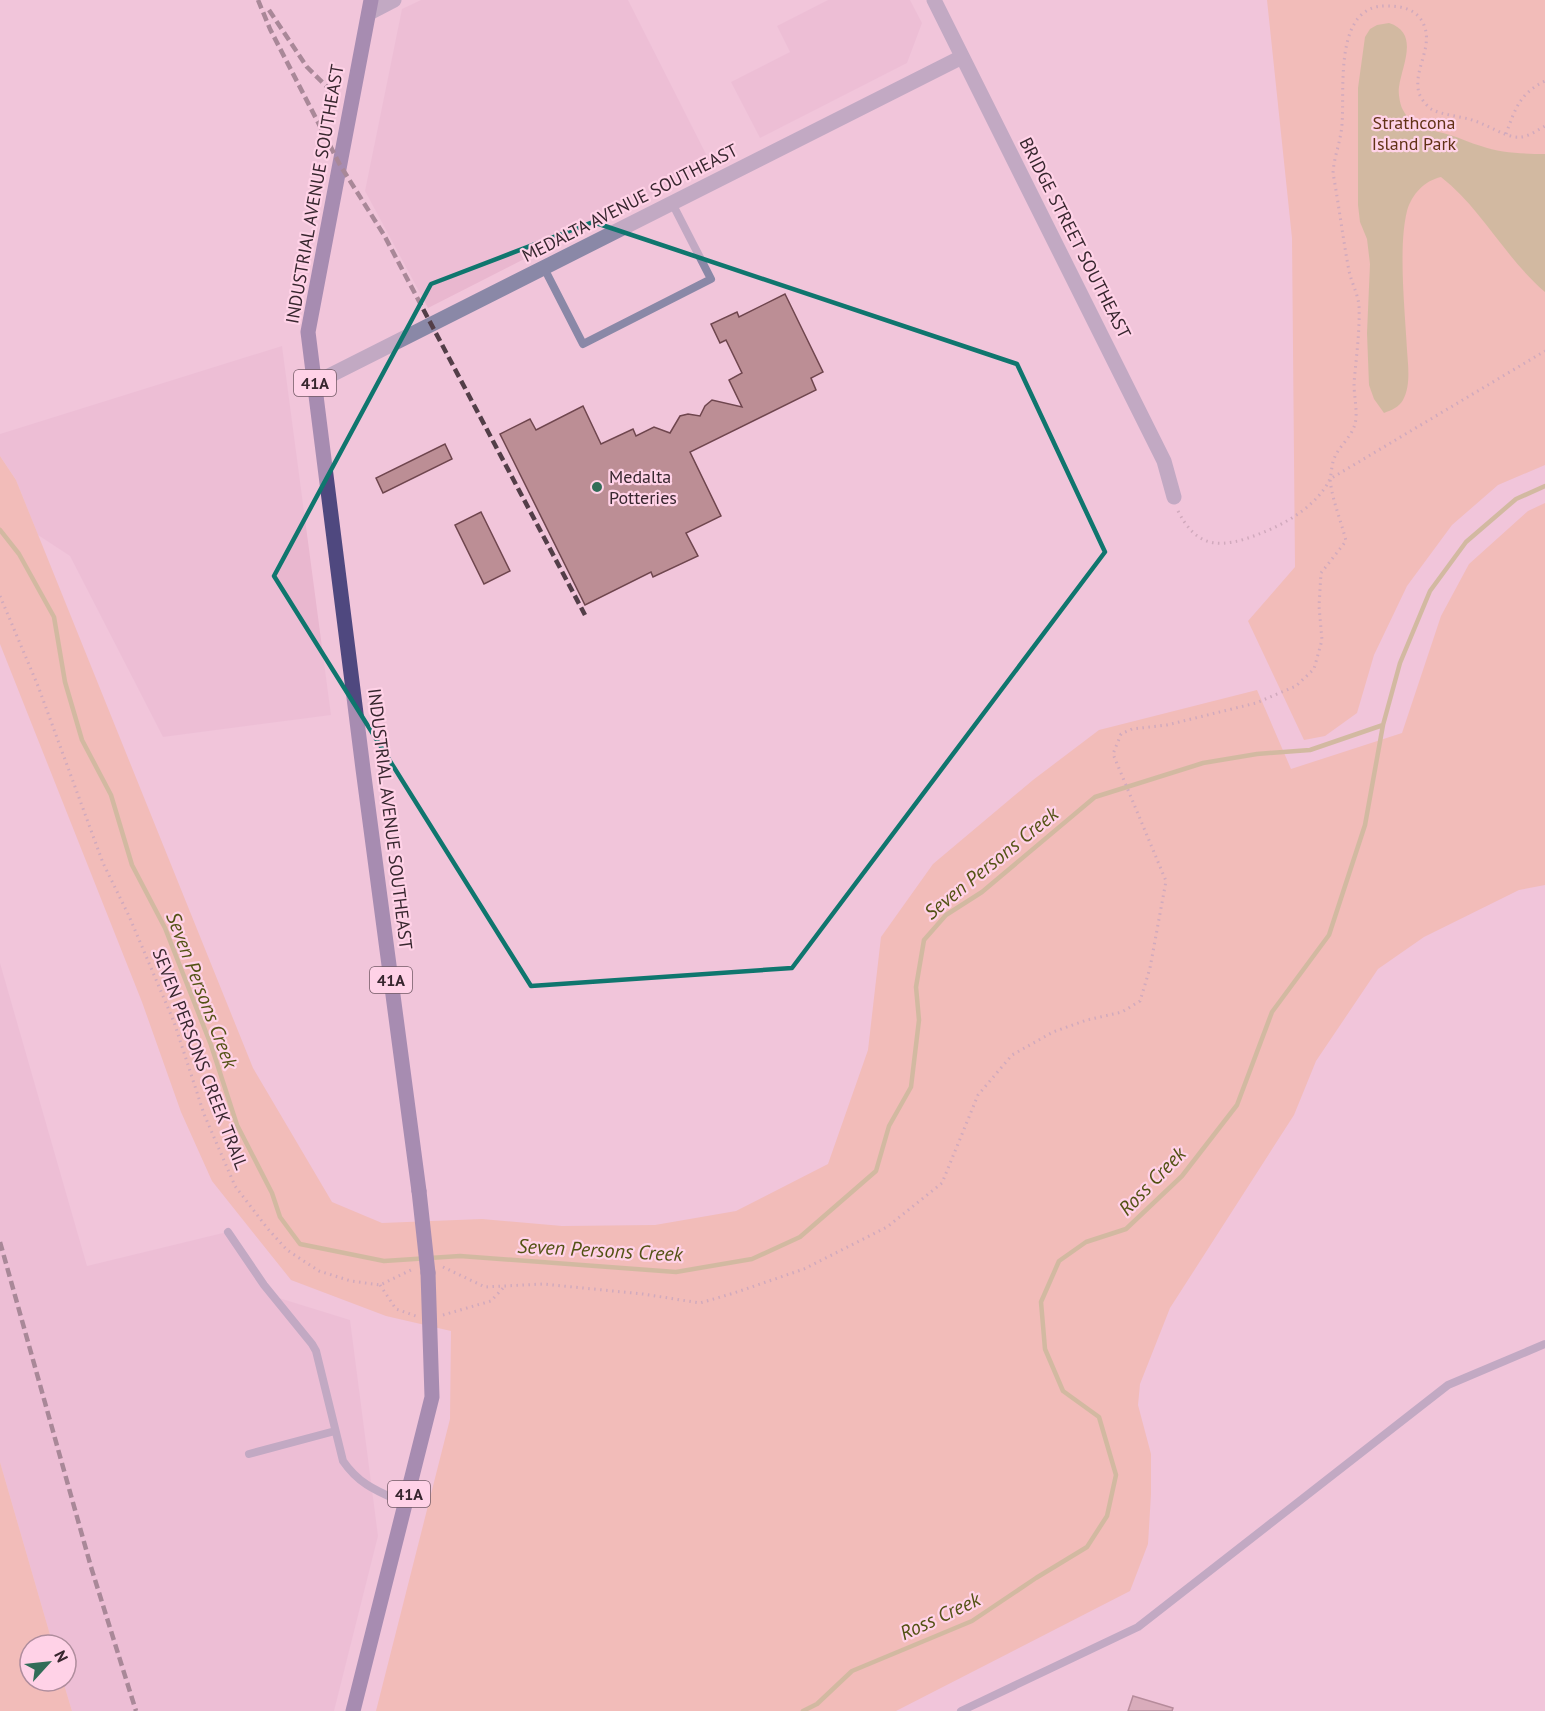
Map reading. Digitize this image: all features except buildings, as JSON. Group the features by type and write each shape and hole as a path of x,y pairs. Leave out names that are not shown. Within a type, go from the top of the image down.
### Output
{"main road":[{"name":"INDUSTRIAL AVENUE SOUTHEAST","path":"353,1711 432,1397 429,1269 308,332 370,6"}],"street":[{"path":"370,6 394,0"},
{"name":"BRIDGE STREET SOUTHEAST","path":"934,0 1164,461 1174,497"},
{"name":"MEDALTA AVENUE SOUTHEAST","path":"315,383 963,57"}],"lane":[{"path":"544,268 584,344 594,339 711,279 672,203"},
{"path":"228,1232 264,1285 316,1351 343,1461 352,1475 364,1485 406,1504"},
{"path":"961,1711 1138,1627 1448,1385 1545,1344"},
{"path":"249,1454 335,1431"}],"path":[{"path":"429,1269 447,1268 485,1287 543,1284 643,1294 700,1303 804,1269 887,1227 942,1183 978,1095 1011,1055 1053,1032 1087,1020 1122,1012 1140,1001 1150,968 1166,881 1113,754 1121,735 1132,729 1167,725 1256,703 1296,686 1314,669 1322,640 1319,606 1322,573 1346,541 1331,494 1330,468 1334,457 1345,444 1355,423 1354,392 1359,307 1357,292 1350,275 1333,173 1334,157 1341,138 1342,74 1346,47 1356,21 1367,10 1379,6 1410,9 1420,19 1425,30 1427,49 1418,85 1420,96 1431,109 1520,137 1545,126"},
{"path":"1506,134 1516,106 1533,87 1545,81"},
{"path":"1174,497 1177,509 1191,532 1207,542 1228,544 1254,536 1286,521 1310,506 1330,479 1545,351"},
{"name":"SEVEN PERSONS CREEK TRAIL","path":"0,596 38,686 104,863 174,1022 204,1114 235,1186 287,1250 319,1271 351,1281 380,1285 411,1270 429,1269"}],"highlighted area":[{"path":"593,222 1017,364 1105,552 792,968 531,986 274,576 431,284"}],"shaded area":[{"path":"421,0 628,0 711,164 428,308 365,191 402,9"},
{"path":"828,0 910,0 922,23 907,63 760,138 731,82 790,52 777,26"},
{"path":"1389,23 1404,34 1407,42 1399,92 1402,108 1412,122 1424,128 1489,148 1513,153 1545,154 1545,292 1531,279 1456,190 1441,177 1424,185 1409,205 1404,226 1403,279 1408,369 1406,394 1399,405 1384,413 1374,399 1369,385 1367,333 1370,264 1367,239 1360,222 1358,205 1358,88 1365,37 1370,29"},
{"path":"282,346 331,715 163,737 70,556 38,535 16,480 0,456 0,434"},
{"path":"0,963 87,1266 227,1232 279,1298 350,1320 378,1536 334,1711 72,1711 67,1693 78,1693 78,1633 50,1633 0,1462"}],"green space":[{"name":"Strathcona Island Park","path":"1267,0 1545,0 1545,465 1498,485 1452,525 1407,586 1374,655 1357,713 1325,736 1304,740 1248,621 1295,567 1292,238"},
{"path":"0,456 16,480 253,1068 332,1202 382,1223 482,1219 562,1226 655,1225 736,1211 828,1164 868,1050 881,937 933,864 1033,780 1099,730 1257,690 1291,769 1402,733 1441,616 1469,564 1528,511 1545,503 1545,885 1519,890 1424,937 1378,969 1316,1061 1294,1115 1170,1308 1140,1384 1138,1405 1151,1454 1151,1494 1148,1544 1130,1591 896,1711 376,1711 450,1419 451,1331 386,1316 291,1280 212,1181 181,1112 142,1002 0,644"},
{"path":"0,1462 50,1633 18,1633 18,1693 67,1693 72,1711 0,1711"}],"waterway":[{"name":"Ross Creek","path":"803,1711 817,1704 852,1671 972,1621 1087,1547 1107,1516 1116,1475 1099,1417 1063,1391 1045,1349 1041,1302 1059,1261 1086,1242 1126,1229 1182,1176 1237,1105 1272,1012 1329,935 1365,825 1383,725 1400,663 1430,591 1466,542 1516,499 1545,486"},
{"name":"Seven Persons Creek","path":"0,530 19,554 54,617 65,682 82,740 111,795 132,865 165,928 211,1045 237,1125 272,1193 280,1217 300,1244 384,1261 460,1256 676,1272 752,1259 800,1237 876,1171 889,1126 911,1087 919,1020 916,987 924,940 946,915 982,892 1095,797 1203,763 1257,754 1310,750 1383,725"}],"railway":[{"path":"258,0 270,29 340,165 384,235 585,615"},
{"path":"269,10 307,67 333,93"},
{"path":"0,1242 91,1567 136,1711"}],"place":[{"name":"Medalta Potteries","path":"597,487"}]}
